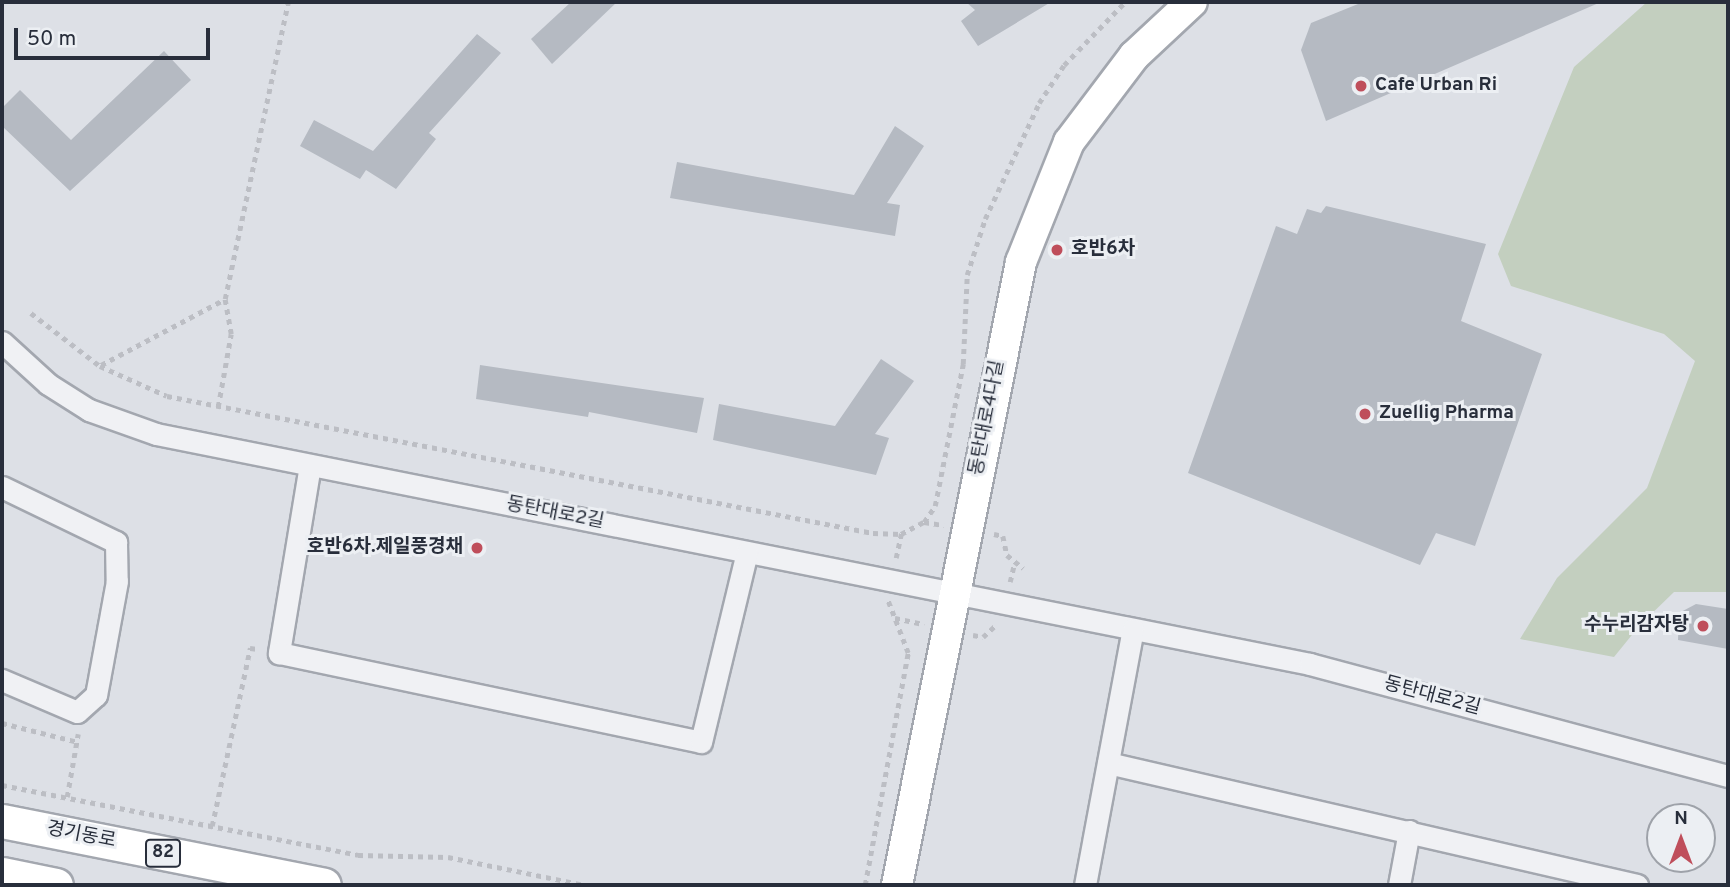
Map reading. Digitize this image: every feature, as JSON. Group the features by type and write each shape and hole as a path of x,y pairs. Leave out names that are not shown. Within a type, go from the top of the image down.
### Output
{"main road":[{"name":"경기동로","path":"2,821 324,885"},
{"path":"2,874 56,885"}],"street":[{"name":"동탄대로4다길","path":"897,885 1020,262 1069,142 1109,86 1192,2"},
{"name":"동탄대로2길","path":"2,342 48,383 89,410 156,434 1310,664 1728,776"},
{"path":"310,465 279,653 701,742 747,552"},
{"path":"2,487 116,542 117,581 96,695 77,712 2,680"},
{"path":"1085,885 1133,629"},
{"path":"1108,763 1637,885"},
{"path":"1399,885 1409,831"}],"path":[{"path":"218,407 231,334 225,299 288,2"},
{"path":"31,313 100,366 167,396 873,533 901,534 914,529 935,506 963,363 972,249 1039,103 1064,65 1125,2"},
{"path":"100,366 225,299"},
{"path":"1003,536 1007,555 1023,569"},
{"path":"865,885 908,653 894,618"},
{"path":"212,825 250,648 279,653"},
{"path":"2,723 78,742 68,797"},
{"path":"2,785 358,855 448,857 584,885"}],"green space":[{"path":"1647,2 1728,2 1728,592 1674,592 1640,625 1614,657 1520,639 1557,578 1647,488 1695,361 1664,334 1511,286 1498,254 1574,67"}],"building":[{"path":"571,2 617,2 552,64 531,39"},
{"path":"966,2 1051,2 978,46 961,21 975,10"},
{"name":"Cafe Urban Ri","path":"1363,2 1601,2 1326,121 1301,50 1311,23"},
{"path":"477,34 501,53 429,133 436,139 396,189 366,170 360,179 300,146 314,120 373,151"},
{"path":"164,51 191,80 70,191 2,126 2,108 20,90 71,140"},
{"path":"895,126 924,146 887,203 900,205 895,236 670,198 677,162 854,195"},
{"name":"Zuellig Pharma","path":"1326,206 1486,244 1461,321 1542,354 1475,546 1436,533 1420,565 1188,473 1276,226 1297,234 1307,209 1321,213"},
{"path":"881,359 914,381 875,434 889,438 876,475 713,440 719,404 835,426"},
{"path":"480,365 704,398 697,433 589,412 588,417 476,399"},
{"name":"수누리감자탕","path":"1696,604 1728,609 1728,649 1678,640 1679,613"}],"place":[{"name":"Cafe Urban Ri","path":"1361,86"},
{"name":"호반6차","path":"1057,250"},
{"name":"Zuellig Pharma","path":"1365,414"},
{"name":"호반6차.제일풍경채","path":"477,548"},
{"name":"수누리감자탕","path":"1703,626"}]}
